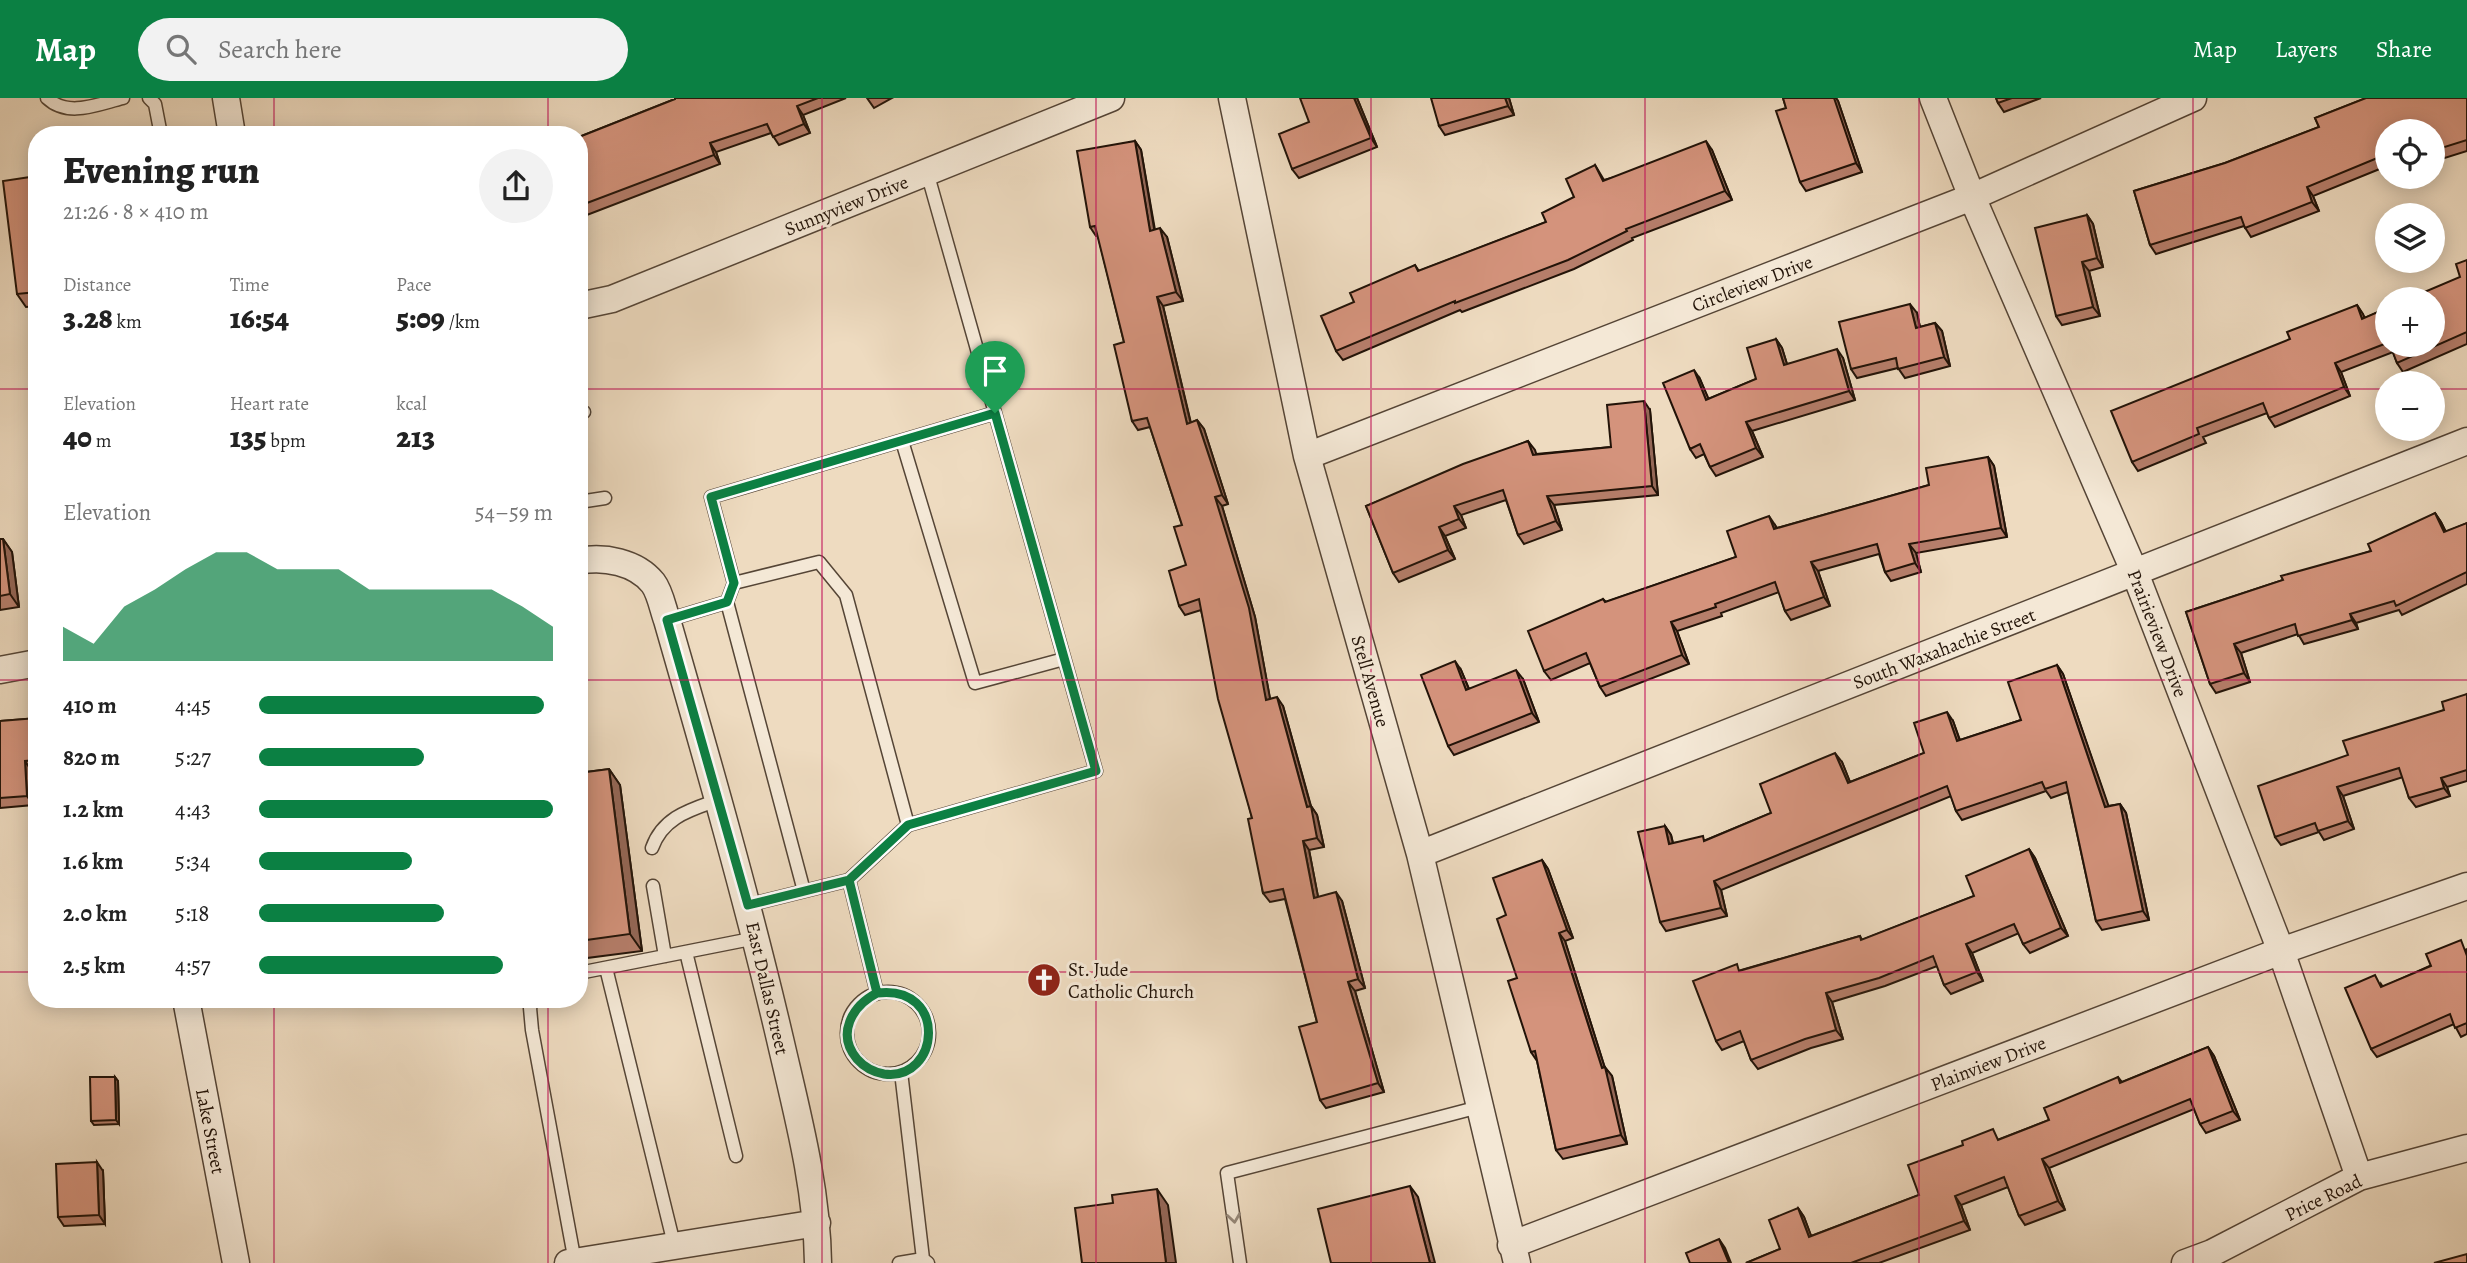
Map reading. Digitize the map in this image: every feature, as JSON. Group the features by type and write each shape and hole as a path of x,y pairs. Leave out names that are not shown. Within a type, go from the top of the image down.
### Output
{"street":[{"path":"226,98 231,126"},
{"name":"Sunnyview Drive","path":"588,304 612,299 1111,98"},
{"name":"Stell Avenue","path":"1232,98 1307,456 1420,854 1514,1254"},
{"name":"Prairieview Drive","path":"1933,98 1972,197 2135,573 2281,951 2359,1177"},
{"name":"Circleview Drive","path":"1307,456 1972,197 2193,98"},
{"name":"South Waxahachie Street","path":"1420,854 2467,440"},
{"name":"East Dallas Street","path":"588,561 611,561 633,566 654,584 667,620 756,938 809,1164 817,1223 818,1263"},
{"path":"0,670 28,665"},
{"name":"Plainview Drive","path":"1514,1254 2281,951 2467,886"},
{"name":"Lake Street","path":"188,1008 236,1263"},
{"name":"Price Road","path":"2185,1263 2212,1253 2359,1177 2467,1148"},
{"path":"572,1262 817,1223"}],"lane":[{"path":"47,98 55,105 72,110 123,98"},
{"path":"149,98 155,104 159,126"},
{"path":"748,905 849,880 908,825 1096,771 927,172"},
{"path":"804,891 727,602 734,583 711,497 995,413"},
{"path":"902,441 975,683 1064,659"},
{"path":"588,501 605,498"},
{"path":"734,583 818,562 846,596 908,825"},
{"path":"667,620 727,602"},
{"path":"652,848 656,836 667,823 684,812 718,800"},
{"path":"849,880 877,993"},
{"path":"653,886 665,956"},
{"path":"588,971 756,938"},
{"path":"685,952 736,1156"},
{"path":"606,968 674,1244"},
{"path":"877,993 905,995 917,1003 925,1014 929,1042 923,1055 913,1066 901,1072 875,1072 855,1057 849,1045 849,1019 865,999 877,993"},
{"path":"530,1008 572,1262"},
{"path":"899,1263 926,1261 901,1072"},
{"path":"1240,1263 1227,1173 1479,1107"}],"building":[{"path":"818,98 797,106 804,124 773,137 767,124 710,143 714,155 588,203 588,133 675,99"},
{"path":"1300,98 1354,98 1371,138 1292,169 1279,134 1309,122"},
{"path":"1431,98 1505,98 1508,106 1439,126"},
{"path":"1783,98 1834,98 1856,163 1800,182 1776,111 1786,108"},
{"path":"1996,98 2012,98 1998,103"},
{"path":"2366,98 2467,98 2467,140 2445,147 2445,119 2375,119 2375,159 2307,187 2312,202 2245,228 2241,217 2150,245 2134,191 2225,163 2319,127 2315,118"},
{"path":"1135,141 1150,231 1160,228 1176,292 1157,297 1187,424 1197,420 1222,495 1215,497 1249,608 1266,700 1277,697 1307,807 1311,806 1317,838 1303,841 1314,898 1336,892 1358,979 1348,982 1378,1083 1320,1100 1299,1027 1317,1022 1283,889 1263,893 1248,819 1252,818 1218,699 1199,599 1179,606 1169,571 1186,565 1174,527 1182,525 1147,418 1132,421 1114,345 1124,342 1095,226 1090,227 1077,151"},
{"path":"1706,141 1725,191 1626,229 1627,231 1568,260 1455,301 1336,351 1321,316 1354,302 1350,293 1415,265 1418,271 1546,222 1542,213 1574,197 1566,179 1595,165 1603,181"},
{"path":"28,177 28,293 17,294 3,181"},
{"path":"2087,215 2097,258 2082,262 2093,307 2056,316 2035,228"},
{"path":"2467,260 2467,332 2445,342 2445,287 2436,287 2460,277 2456,264"},
{"path":"1910,304 1916,328 1935,323 1944,357 1898,369 1896,358 1851,369 1839,322"},
{"path":"2357,305 2362,319 2375,313 2375,348 2335,363 2344,387 2269,418 2263,403 2197,428 2199,434 2132,462 2111,411 2290,339 2287,332"},
{"path":"1776,339 1784,365 1837,349 1849,391 1746,422 1756,448 1710,467 1700,444 1690,449 1663,383 1694,370 1706,400 1756,379 1747,348"},
{"path":"2395,357 2411,357 2397,363"},
{"path":"1644,401 1652,486 1547,496 1556,521 1518,535 1503,490 1454,506 1459,519 1439,527 1448,550 1393,573 1366,506 1463,464 1528,441 1533,455 1611,447 1607,405"},
{"path":"1988,457 2001,528 1909,544 1915,563 1885,572 1877,544 1811,562 1824,597 1785,611 1775,582 1715,604 1716,607 1671,622 1682,655 1600,687 1586,653 1544,671 1528,631 1603,599 1605,602 1736,557 1727,531 1769,516 1774,529 1929,485 1926,468"},
{"path":"2435,513 2444,532 2467,523 2467,572 2396,606 2394,601 2350,614 2352,620 2298,636 2295,624 2234,644 2244,673 2210,684 2186,612 2283,580 2281,576 2371,551 2368,544"},
{"path":"0,539 3,539 10,594 0,596"},
{"path":"1455,661 1466,690 1516,670 1532,713 1448,746 1421,675"},
{"path":"2057,665 2105,807 2120,804 2143,911 2096,921 2066,782 2045,789 2042,782 1956,811 1947,786 1714,881 1721,908 1660,922 1638,832 1665,826 1669,844 1703,836 1704,841 1771,813 1760,784 1835,753 1848,783 1924,753 1914,723 1947,712 1957,741 2021,720 2008,682"},
{"path":"2467,694 2467,770 2441,778 2444,788 2409,798 2399,768 2337,787 2348,821 2318,831 2315,823 2275,837 2258,786 2348,755 2343,741 2444,710 2442,702"},
{"path":"28,719 28,761 25,761 27,796 0,798 0,721"},
{"path":"609,769 630,934 588,940 588,772"},
{"path":"2029,849 2061,928 2023,944 2014,924 1966,944 1977,972 1944,985 1933,956 1879,978 1826,993 1836,1030 1751,1060 1740,1031 1716,1041 1693,981 1737,964 1739,971 1860,936 1861,940 1974,896 1966,876"},
{"path":"1542,860 1567,930 1559,933 1602,1068 1605,1067 1621,1135 1556,1150 1535,1051 1531,1052 1508,981 1517,978 1497,919 1506,915 1493,878"},
{"path":"2461,940 2467,956 2467,1023 2455,1028 2450,1014 2371,1049 2345,988 2375,975 2381,987 2431,966 2426,954"},
{"path":"2208,1047 2233,1111 2200,1124 2190,1099 2042,1159 2058,1201 2019,1216 2004,1177 1955,1196 1964,1221 1851,1263 1746,1263 1780,1249 1769,1220 1798,1208 1809,1237 1919,1195 1908,1165 1963,1145 1962,1141 1993,1129 1998,1140 2049,1120 2044,1108 2118,1077 2120,1083"},
{"path":"90,1077 115,1077 116,1120 91,1121"},
{"path":"97,1162 99,1215 58,1217 56,1164"},
{"path":"1410,1186 1430,1263 1331,1263 1318,1209"},
{"path":"1157,1189 1166,1263 1082,1263 1075,1208 1113,1203 1112,1195"},
{"path":"1719,1239 1729,1263 1690,1263 1686,1253"},
{"path":"2467,1254 2467,1263 2434,1263"}],"place":[{"name":"St. Jude Catholic Church","path":"1044,980"}],"route":[{"path":"995,413 711,497 734,583 727,602 667,620 748,905 849,880 877,993 905,995 917,1003 925,1014 929,1042 923,1055 913,1066 901,1072 875,1072 855,1057 849,1045 849,1019 865,999 877,993 863,936 849,880 908,825 1096,771 995,413"}]}
